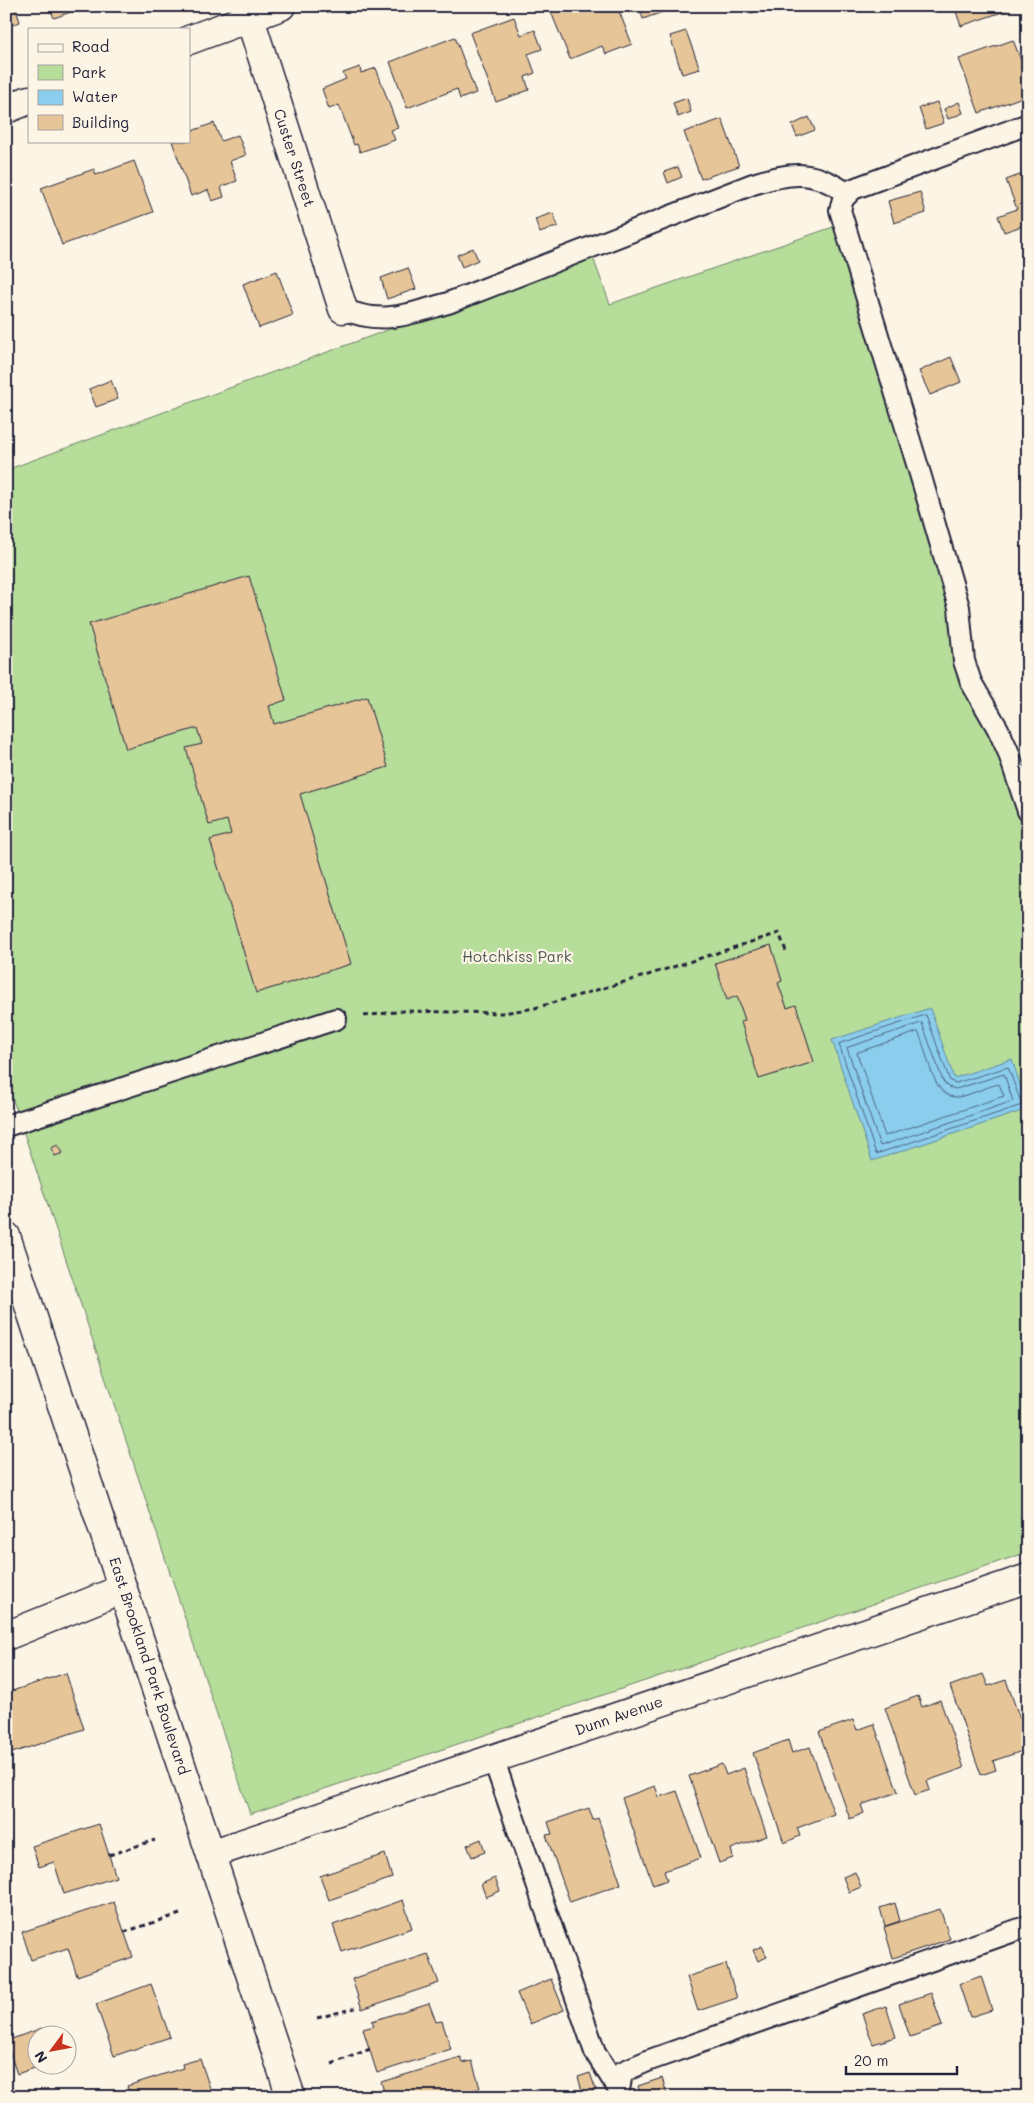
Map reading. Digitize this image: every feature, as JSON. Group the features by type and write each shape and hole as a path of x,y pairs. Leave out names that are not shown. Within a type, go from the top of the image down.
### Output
{"street":[{"path":"190,40 248,12 281,6"},
{"name":"Custer Street","path":"248,12 343,309"},
{"path":"6,109 28,100"},
{"name":"East Brookland Park Boulevard","path":"6,1236 291,2097"},
{"name":"Dunn Avenue","path":"211,1854 1028,1578"},
{"path":"6,1636 122,1589"}],"lane":[{"path":"1028,124 853,189 843,199 840,210 950,576 958,607 964,661 971,682 998,729 1008,751 1028,811"},
{"path":"343,309 358,315 375,318 405,315 448,303 679,212 782,175 806,175 831,182 848,194"},
{"path":"6,1126 336,1019"},
{"path":"493,1758 595,2052 618,2094"},
{"path":"618,2094 622,2072 650,2060 1028,1926"}],"path":[{"path":"336,1019 403,1011 502,1013 535,1008 648,975 779,933 786,951"},
{"path":"109,1855 155,1840"},
{"path":"124,1932 180,1914"},
{"path":"317,2018 355,2008"},
{"path":"332,2064 370,2049"},
{"path":"213,2097 239,2090"}],"green space":[{"name":"Hotchkiss Park","path":"836,226 942,576 955,647 997,741 1028,835 1028,1552 250,1814 6,1079 6,470 592,255 610,304"}],"water":[{"path":"930,1008 954,1078 1012,1059 1028,1109 872,1161 832,1040"}],"building":[{"path":"6,6 15,6 20,22 6,27"},
{"path":"49,6 78,6 79,9 54,18"},
{"path":"617,6 632,44 606,54 602,46 570,59 549,7"},
{"path":"639,6 680,6 643,19"},
{"path":"749,6 771,6 751,13"},
{"path":"954,6 1010,6 1011,9 961,26"},
{"path":"514,17 521,35 535,30 542,49 528,54 535,73 525,77 529,90 496,102 470,33"},
{"path":"686,31 700,69 682,74 670,36"},
{"path":"455,37 476,93 460,99 457,89 407,108 390,62"},
{"path":"1013,40 1028,78 1028,95 979,113 959,59"},
{"path":"360,67 361,73 376,68 398,128 391,130 395,140 360,152 357,144 354,145 339,105 329,109 322,89 346,79 343,73"},
{"path":"687,98 691,112 678,117 673,103"},
{"path":"937,102 944,123 926,129 919,108"},
{"path":"959,102 963,113 948,119 944,109"},
{"path":"809,117 815,130 797,137 792,125"},
{"path":"722,119 739,166 701,179 684,132"},
{"path":"214,123 221,141 238,135 246,155 230,161 237,181 221,187 224,197 212,201 208,190 191,196 172,142 190,142 190,132"},
{"path":"134,161 153,212 62,245 41,188 94,169 96,175"},
{"path":"678,167 682,177 668,183 664,172"},
{"path":"1028,172 1028,241 1022,226 1004,232 998,216 1017,209 1006,180"},
{"path":"920,192 926,213 894,223 888,201"},
{"path":"553,213 558,226 540,233 535,219"},
{"path":"473,248 478,260 462,267 457,255"},
{"path":"408,268 416,289 387,299 381,278"},
{"path":"277,271 293,315 259,328 243,284"},
{"path":"951,357 961,382 930,395 919,371"},
{"path":"111,380 118,399 96,407 89,389"},
{"path":"249,576 286,700 269,706 274,724 367,697 388,767 300,794 351,964 256,993 210,840 231,834 227,820 209,825 186,748 202,744 197,728 126,749 89,624"},
{"path":"771,945 782,981 778,983 787,1008 796,1005 814,1062 759,1079 741,1022 745,1020 737,996 727,1000 715,963"},
{"path":"58,1145 63,1153 55,1156 51,1148"},
{"path":"66,1673 84,1729 6,1755 6,1693"},
{"path":"983,1674 988,1686 1006,1680 1028,1741 1028,1749 993,1761 996,1770 981,1775 950,1686"},
{"path":"918,1696 922,1707 940,1700 964,1768 927,1781 930,1790 915,1795 885,1708"},
{"path":"853,1720 857,1730 874,1724 898,1792 861,1805 864,1813 850,1819 819,1732"},
{"path":"788,1740 792,1753 810,1747 834,1814 797,1828 800,1836 784,1843 753,1753"},
{"path":"722,1764 726,1775 744,1768 767,1836 731,1849 733,1858 719,1863 689,1776"},
{"path":"655,1786 659,1797 677,1791 701,1858 664,1871 667,1880 653,1885 622,1798"},
{"path":"589,1808 593,1820 598,1818 621,1884 570,1902 546,1835 552,1834 548,1822"},
{"path":"99,1824 116,1877 64,1894 54,1862 39,1867 32,1846"},
{"path":"481,1839 485,1852 472,1857 467,1845"},
{"path":"385,1854 392,1878 329,1900 320,1876"},
{"path":"855,1872 861,1887 849,1892 843,1877"},
{"path":"495,1878 500,1891 486,1897 481,1884"},
{"path":"403,1900 412,1928 342,1952 333,1925"},
{"path":"114,1902 133,1957 77,1976 68,1948 31,1960 22,1932"},
{"path":"895,1903 900,1921 885,1926 880,1908"},
{"path":"940,1909 950,1939 893,1958 884,1927"},
{"path":"762,1946 767,1957 758,1961 753,1950"},
{"path":"428,1954 439,1983 362,2009 352,1979"},
{"path":"726,1964 737,1998 698,2011 687,1977"},
{"path":"981,1976 992,2010 970,2017 959,1984"},
{"path":"551,1979 564,2010 530,2024 517,1993"},
{"path":"151,1984 170,2037 114,2056 96,2004"},
{"path":"931,1993 942,2026 910,2037 899,2004"},
{"path":"429,2003 436,2022 442,2021 451,2049 377,2073 363,2029 374,2026 372,2021"},
{"path":"886,2006 896,2037 873,2044 862,2014"},
{"path":"28,2033 28,2070 17,2074 6,2041"},
{"path":"461,2058 463,2063 472,2061 480,2088 452,2097 386,2097 381,2082"},
{"path":"200,2059 213,2097 131,2097 127,2086 183,2068 182,2064"},
{"path":"590,2073 596,2090 583,2094 578,2077"},
{"path":"662,2078 668,2097 634,2097 633,2094 640,2092 638,2086"},
{"path":"481,2093 482,2097 470,2097"}]}
